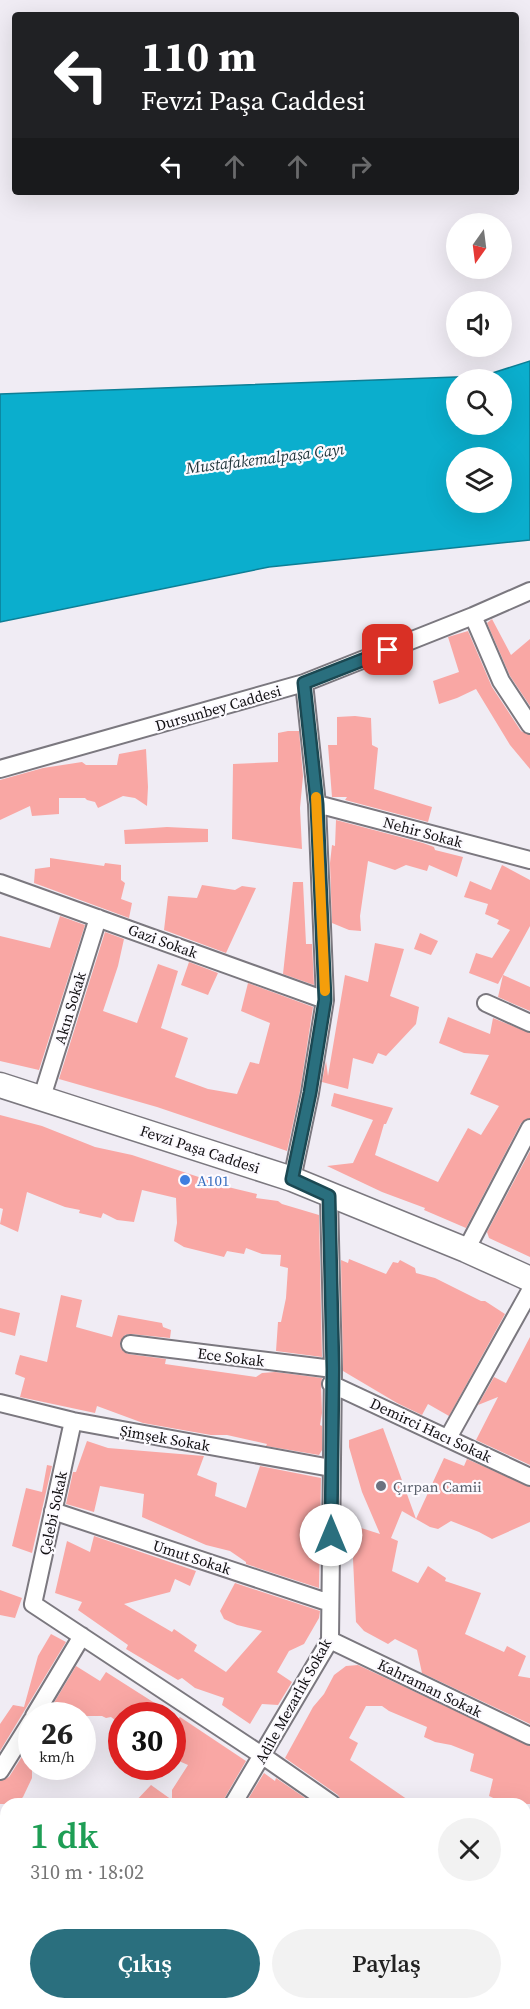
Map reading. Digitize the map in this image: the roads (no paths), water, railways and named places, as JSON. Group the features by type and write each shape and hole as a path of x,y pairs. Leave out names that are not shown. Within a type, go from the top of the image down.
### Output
{"main road":[{"name":"Fevzi Paşa Caddesi","path":"0,1084 292,1179 466,1250 530,1279"}],"street":[{"name":"Dursunbey Caddesi","path":"0,769 304,683 530,591"},
{"path":"473,616 501,681 530,725"},
{"path":"292,1179 310,1093 325,1000 317,804 304,683"},
{"name":"Nehir Sokak","path":"317,804 530,860"},
{"name":"Gazi Sokak","path":"0,884 325,1000"},
{"name":"Akın Sokak","path":"42,1097 98,918"},
{"path":"486,1003 530,1023"},
{"path":"466,1250 530,1128"},
{"name":"Adile Mezarlık Sokak","path":"237,1798 330,1640 332,1377 329,1196"},
{"path":"448,1438 530,1291"},
{"name":"Ece Sokak","path":"130,1344 332,1377"},
{"name":"Demirci Hacı Sokak","path":"332,1377 530,1478"},
{"name":"Şimşek Sokak","path":"0,1403 73,1421 331,1468"},
{"name":"Çelebi Sokak","path":"73,1421 33,1604 82,1636"},
{"name":"Umut Sokak","path":"53,1511 330,1603"},
{"path":"43,1702 82,1636 323,1798"},
{"name":"Kahraman Sokak","path":"330,1640 530,1736"},
{"path":"0,1772 18,1743"}],"water":[{"name":"Mustafakemalpaşa Çayı","path":"530,361 530,540 269,567 0,622 0,394 446,377 446,435 512,435 512,369 505,369"}],"place":[{"name":"A101","path":"185,1180"},
{"name":"Çırpan Camii","path":"381,1486"}]}
